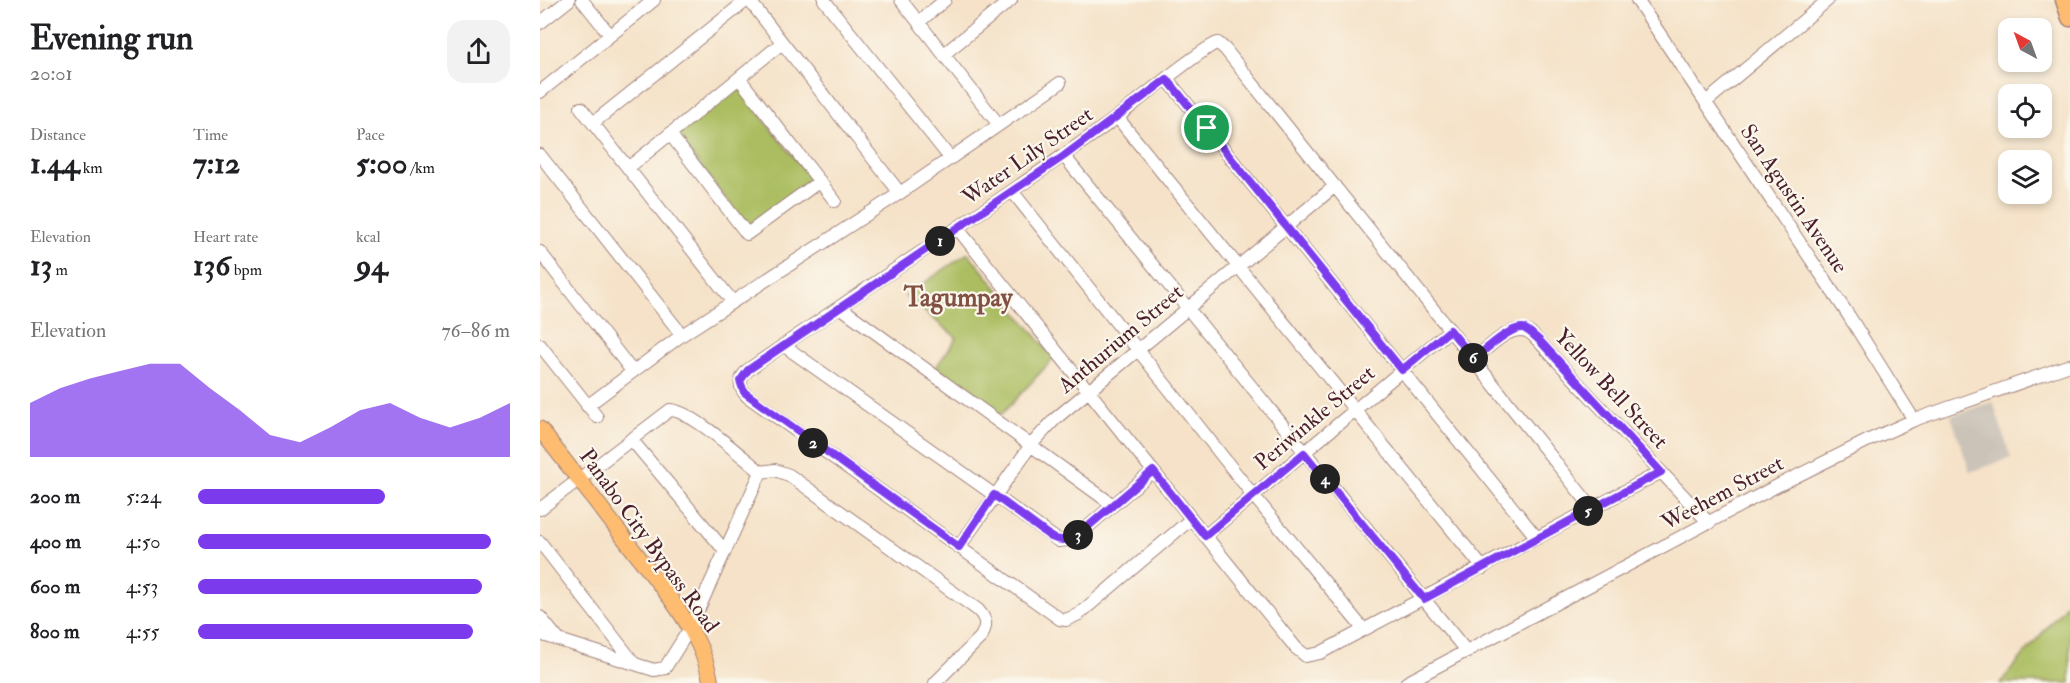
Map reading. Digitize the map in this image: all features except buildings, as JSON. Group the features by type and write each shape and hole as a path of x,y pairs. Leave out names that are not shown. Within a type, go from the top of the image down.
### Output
{"highway":[{"path":"2064,0 2070,18"}],"main road":[{"name":"Panabo City Bypass Road","path":"540,429 690,628 704,654 711,683"}],"street":[{"path":"540,23 569,0"},
{"path":"582,0 610,36"},
{"path":"540,92 654,0"},
{"path":"593,123 748,0 900,193"},
{"path":"824,0 950,158"},
{"path":"901,0 999,125"},
{"path":"918,22 945,0"},
{"path":"944,54 1011,0"},
{"name":"San Agustin Avenue","path":"1637,0 1849,316 1914,420"},
{"path":"1706,102 1828,0"},
{"path":"628,168 782,43"},
{"name":"Water Lily Street","path":"959,547 747,396 740,381 748,370 1064,156 1208,46 1218,43 1225,49 1335,186"},
{"path":"739,78 835,201"},
{"path":"1167,79 1537,538"},
{"path":"588,406 682,334 900,193 1060,83"},
{"path":"581,108 732,301"},
{"path":"1117,117 1483,568"},
{"path":"670,134 747,234 820,182"},
{"path":"1064,156 1467,652"},
{"path":"542,161 682,334"},
{"path":"1335,186 1593,509"},
{"name":"Anthurium Street","path":"959,547 1031,445 1055,419 1335,186"},
{"path":"1012,191 1253,495 1364,630"},
{"path":"958,229 1300,653 1306,656 1314,656 1424,599 1661,472"},
{"path":"540,252 632,371"},
{"path":"840,307 1113,505"},
{"name":"Yellow Bell Street","path":"1474,359 1515,328 1524,328 1532,333 1708,523"},
{"name":"Periwinkle Street","path":"1205,536 1450,330"},
{"path":"540,345 597,417"},
{"path":"783,345 1059,541 1077,536 1153,471"},
{"name":"Weehem Street","path":"1406,683 1858,445 1914,420 2070,365"},
{"path":"540,509 664,413 677,410 691,417 762,472 776,470 789,475 969,603 984,617 985,629 981,637 935,683"},
{"path":"630,439 725,551"},
{"path":"540,634 654,670 665,668 690,628 762,472"},
{"path":"959,547 1053,614 1066,620 1079,614 1191,519"},
{"path":"540,542 634,663"},
{"path":"540,616 558,639"}],"shaded area":[{"path":"1993,402 2011,458 1970,472 1951,416"}],"green space":[{"path":"737,86 812,180 748,227 676,135"},
{"path":"968,253 1054,358 1001,415 936,367 957,338 905,296"},
{"path":"2070,600 2070,683 2000,683"}],"district":[{"name":"Tagumpay","path":"958,297"}],"route":[{"path":"1167,79 1207,128 1402,370 1450,330 1474,359 1515,328 1524,328 1539,340 1661,472 1424,599 1304,453 1205,536 1153,471 1077,536 1068,540 1059,541 1051,537 994,495 959,547 747,396 741,387 740,381 748,370 1064,156 1167,79"}]}
